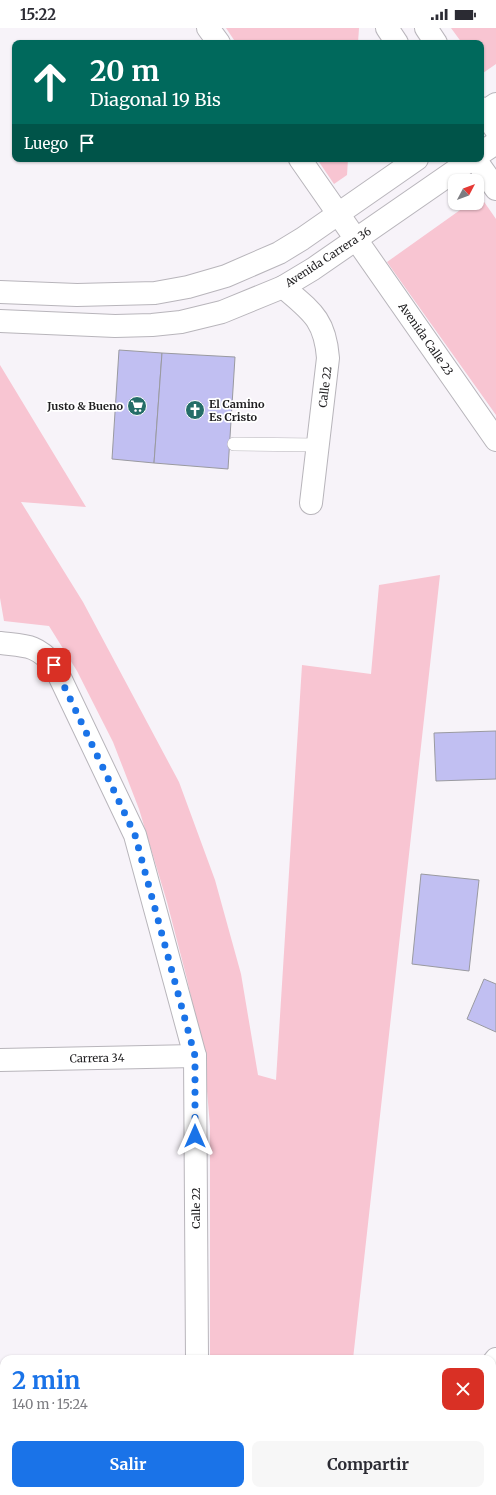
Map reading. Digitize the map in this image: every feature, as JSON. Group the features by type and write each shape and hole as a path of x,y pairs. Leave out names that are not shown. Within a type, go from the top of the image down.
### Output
{"main road":[{"path":"208,28 217,40"},
{"path":"387,28 395,40"},
{"path":"426,28 434,40"},
{"path":"485,110 496,130"},
{"path":"484,151 496,143"},
{"name":"Avenida Calle 23","path":"302,162 496,440"},
{"path":"0,292 77,295 155,293 188,287 226,276 279,253 339,214 413,162"},
{"name":"Avenida Carrera 36","path":"0,321 114,326 152,325 181,322 222,312 284,287 313,269 470,162"},
{"path":"476,162 496,190"},
{"name":"Calle 22","path":"284,287 315,316 322,328 327,345 328,358 311,503"},
{"name":"Calle 22","path":"0,643 29,646 44,654 54,665 135,835 195,1056 197,1355"},
{"name":"Carrera 34","path":"0,1060 195,1056"}],"lane":[{"path":"234,444 318,445"}],"shaded area":[{"path":"226,28 359,28 358,40 234,40"},
{"path":"451,28 496,28 496,64 484,72 484,40 460,40"},
{"path":"319,162 348,162 347,175 334,184"},
{"path":"484,202 496,219 496,415 387,262 460,210 484,210"},
{"path":"0,365 86,507 21,502 83,602 179,782 215,880 241,974 258,1075 276,1080 302,665 371,674 379,585 440,575 353,1355 210,1355 210,1126 204,1056 187,979 167,902 139,809 113,742 77,671 49,626 4,621 0,598"}],"building":[{"name":"Justo & Bueno","path":"119,350 162,353 154,463 112,459"},
{"name":"El Camino Es Cristo","path":"162,353 235,357 228,469 154,463"},
{"path":"496,731 496,779 436,781 434,733"},
{"path":"421,874 479,880 469,971 412,964"},
{"path":"484,979 496,984 496,1032 467,1019"}],"place":[{"name":"Justo & Bueno","path":"137,406"},
{"name":"El Camino Es Cristo","path":"195,410"}],"route":[{"path":"54,665 135,835 195,1056 195,1136"}]}
